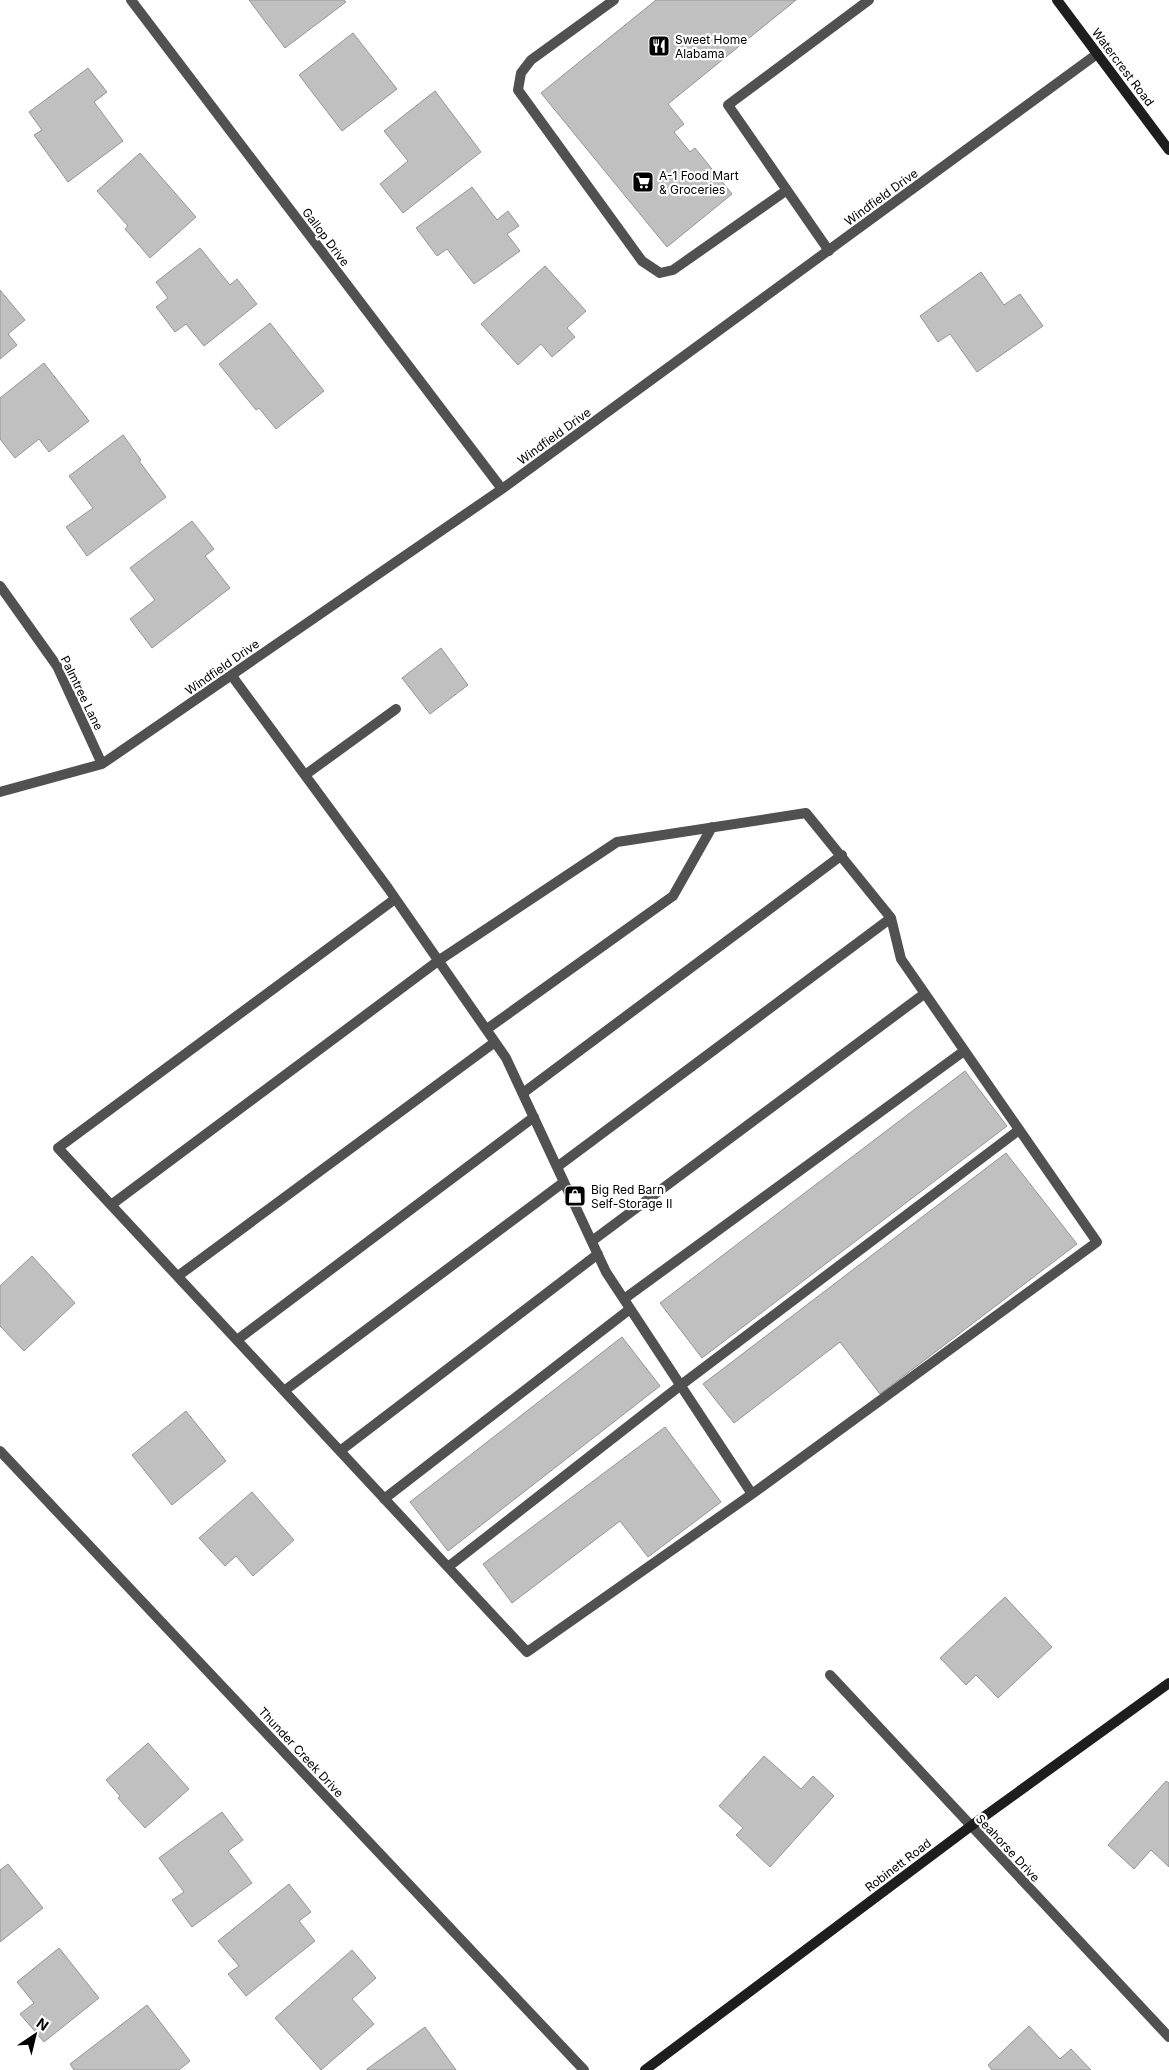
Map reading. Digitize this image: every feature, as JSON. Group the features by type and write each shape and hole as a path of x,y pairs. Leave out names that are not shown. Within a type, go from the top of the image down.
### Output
{"street":[{"name":"Gallop Drive","path":"130,0 502,489"},
{"path":"614,0 531,60 521,73 518,90 642,261 660,273 673,270 787,190"},
{"path":"829,251 728,105 869,0"},
{"name":"Watercrest Road","path":"1057,0 1169,150"},
{"name":"Windfield Drive","path":"0,792 102,764 502,489 1097,54"},
{"name":"Palmtree Lane","path":"0,586 57,666 102,764"},
{"path":"232,676 395,899 506,1058 606,1272 682,1384 752,1494"},
{"path":"305,775 396,709"},
{"path":"111,1205 438,961 617,842 806,813 842,855 891,918 900,959 1097,1242 752,1494 527,1652 178,1276 111,1205 58,1148 395,899"},
{"path":"486,1029 672,896 712,827"},
{"path":"523,1093 842,855"},
{"path":"557,1167 891,918"},
{"path":"592,1241 924,994"},
{"path":"178,1276 495,1042"},
{"path":"624,1299 964,1051"},
{"path":"237,1340 534,1117"},
{"path":"448,1567 682,1384 1019,1130"},
{"path":"284,1391 564,1182"},
{"path":"340,1451 598,1254"},
{"path":"384,1499 630,1309"},
{"name":"Thunder Creek Drive","path":"0,1451 584,2070"},
{"name":"Seahorse Drive","path":"830,1675 1169,2037"},
{"name":"Robinett Road","path":"645,2070 971,1826 1169,1683"}],"building":[{"path":"249,0 344,0 346,2 285,48"},
{"path":"656,0 796,0 668,104 684,124 674,132 690,152 695,148 732,194 667,247 541,93"},
{"path":"353,33 397,89 342,131 299,75"},
{"path":"88,68 107,92 94,102 123,141 68,182 34,135 42,130 29,112"},
{"path":"435,91 481,152 403,213 380,184 408,161 384,131"},
{"path":"140,153 196,217 150,258 125,229 128,226 97,191"},
{"path":"472,187 497,220 508,211 519,226 507,234 520,251 474,284 447,249 437,256 416,228"},
{"path":"200,248 230,285 237,279 257,304 204,346 186,324 175,332 156,307 168,298 156,282"},
{"path":"545,266 586,311 567,328 575,337 552,357 541,344 518,365 481,324"},
{"path":"981,272 1004,305 1020,294 1043,326 977,372 950,334 938,342 920,316"},
{"path":"0,290 25,320 8,334 17,345 0,359"},
{"path":"270,323 324,391 276,429 259,408 256,410 219,364"},
{"path":"44,363 89,421 49,452 39,439 15,458 0,439 0,398"},
{"path":"123,435 141,460 139,461 166,497 87,556 66,527 93,508 69,476"},
{"path":"192,521 214,549 205,556 230,588 152,648 130,619 155,600 130,568"},
{"path":"441,648 468,685 430,714 402,678"},
{"path":"965,1071 1007,1126 702,1358 660,1303"},
{"path":"1006,1153 1077,1244 880,1394 840,1342 734,1423 703,1384"},
{"path":"32,1256 75,1303 24,1351 0,1326 0,1286"},
{"path":"622,1337 660,1386 448,1551 410,1502"},
{"path":"186,1411 226,1461 172,1505 132,1455"},
{"path":"665,1427 721,1502 648,1557 620,1521 512,1603 483,1564"},
{"path":"252,1492 294,1540 253,1576 236,1556 225,1566 199,1538"},
{"path":"1005,1597 1052,1647 998,1698 976,1675 966,1685 940,1658"},
{"path":"148,1743 189,1789 145,1828 118,1798 120,1796 106,1780"},
{"path":"764,1756 801,1789 813,1776 834,1796 770,1867 736,1835 743,1828 719,1806"},
{"path":"1166,1781 1169,1783 1169,1867 1151,1850 1134,1869 1108,1845"},
{"path":"222,1812 243,1840 228,1851 252,1883 192,1927 172,1900 184,1892 159,1858"},
{"path":"8,1864 43,1908 0,1942 0,1870"},
{"path":"289,1884 311,1912 299,1921 315,1941 246,1996 228,1974 239,1966 218,1941"},
{"path":"59,1948 99,1998 44,2042 20,2014 34,2003 17,1982"},
{"path":"352,1950 376,1978 352,1999 374,2024 321,2070 275,2018"},
{"path":"147,2005 190,2061 179,2070 74,2070 70,2064"},
{"path":"1029,2026 1060,2059 1071,2049 1091,2070 992,2070 988,2065"},
{"path":"425,2027 456,2070 367,2070 367,2069"}],"place":[{"name":"Sweet Home Alabama","path":"659,46"},
{"name":"A-1 Food Mart & Groceries","path":"643,182"},
{"name":"Big Red Barn Self-Storage II","path":"575,1196"}]}
